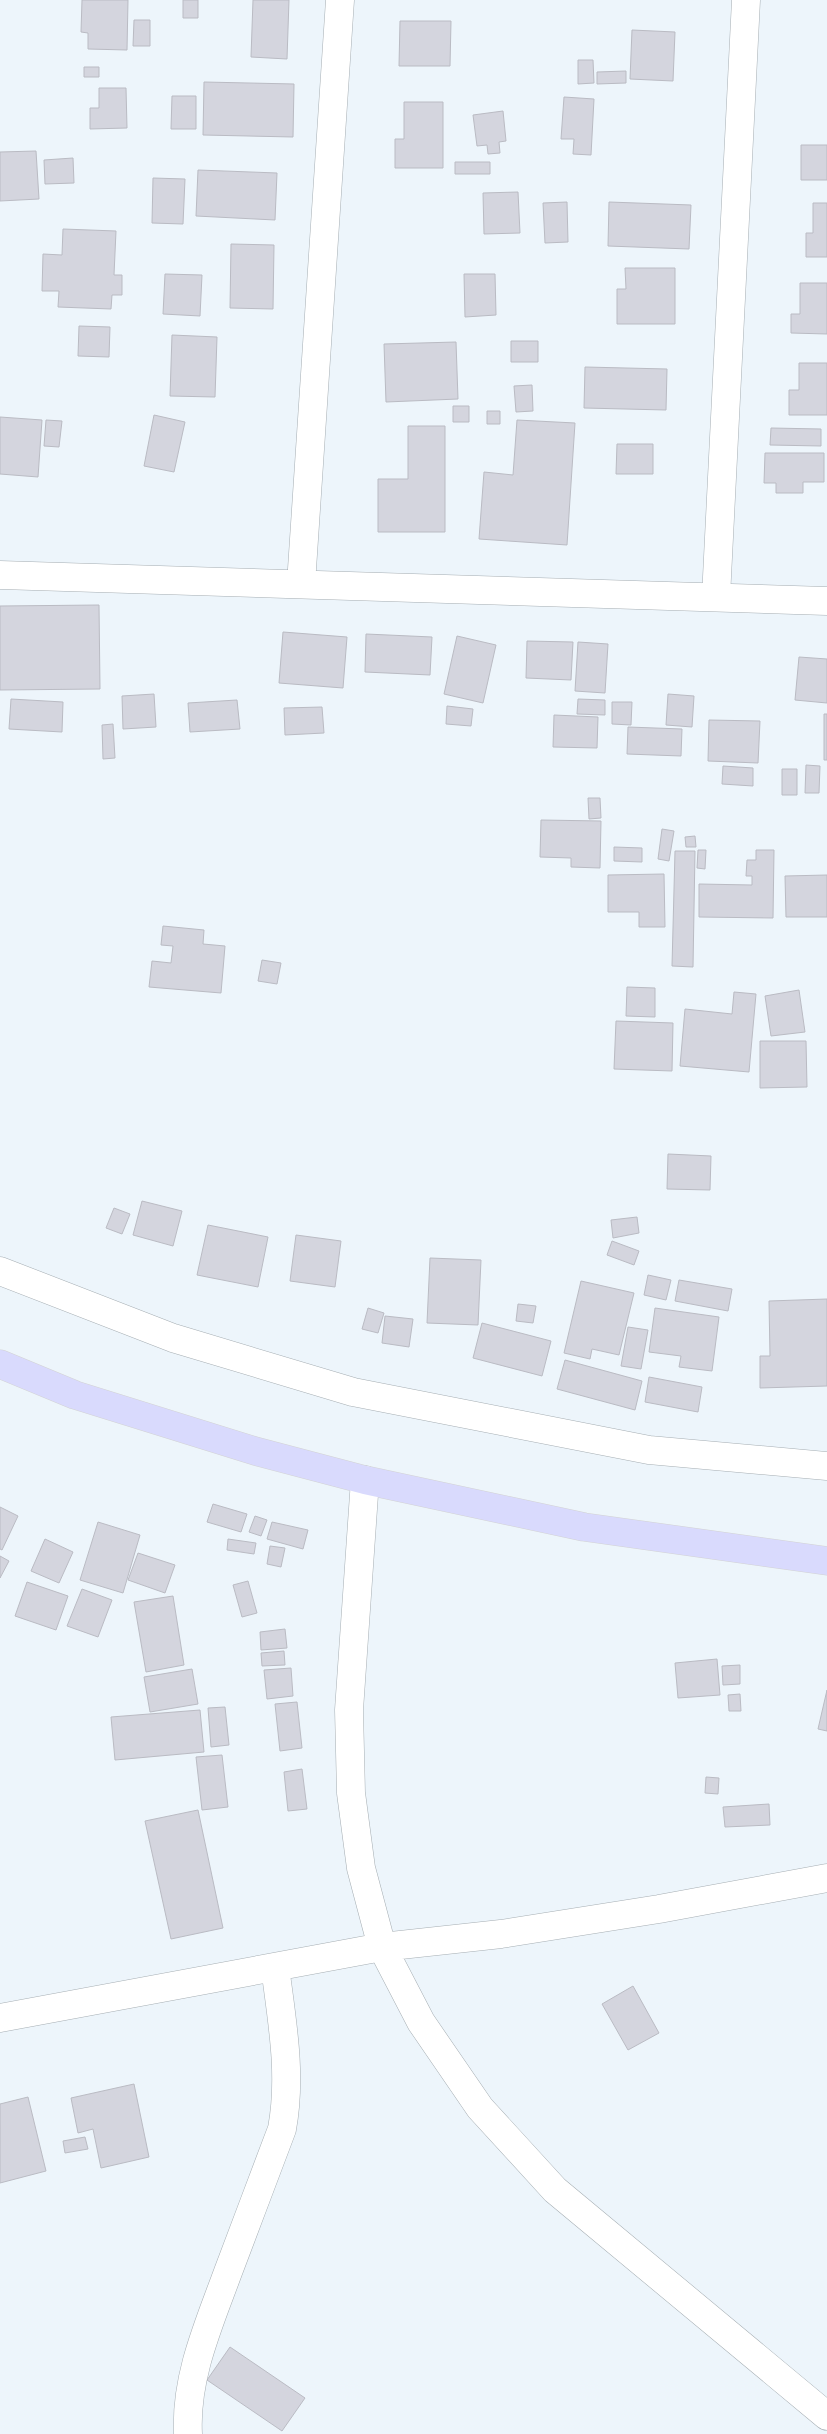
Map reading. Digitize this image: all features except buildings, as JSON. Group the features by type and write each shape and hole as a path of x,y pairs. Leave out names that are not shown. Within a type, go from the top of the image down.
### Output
{"main road":[{"path":"0,1364 75,1395 255,1452 365,1480 584,1527 827,1561"}],"street":[{"path":"301,584 340,0"},
{"path":"716,598 746,0"},
{"path":"0,575 827,601"},
{"path":"0,1272 173,1338 353,1392 649,1450 827,1466"},
{"path":"365,1480 349,1710 350,1793 360,1868 382,1947 421,2022 480,2108 556,2190 827,2416"},
{"path":"0,2018 382,1947 501,1934 659,1909 827,1878"},
{"path":"188,2434 187,2414 193,2374 282,2129 287,2101 287,2069 275,1967"}]}
